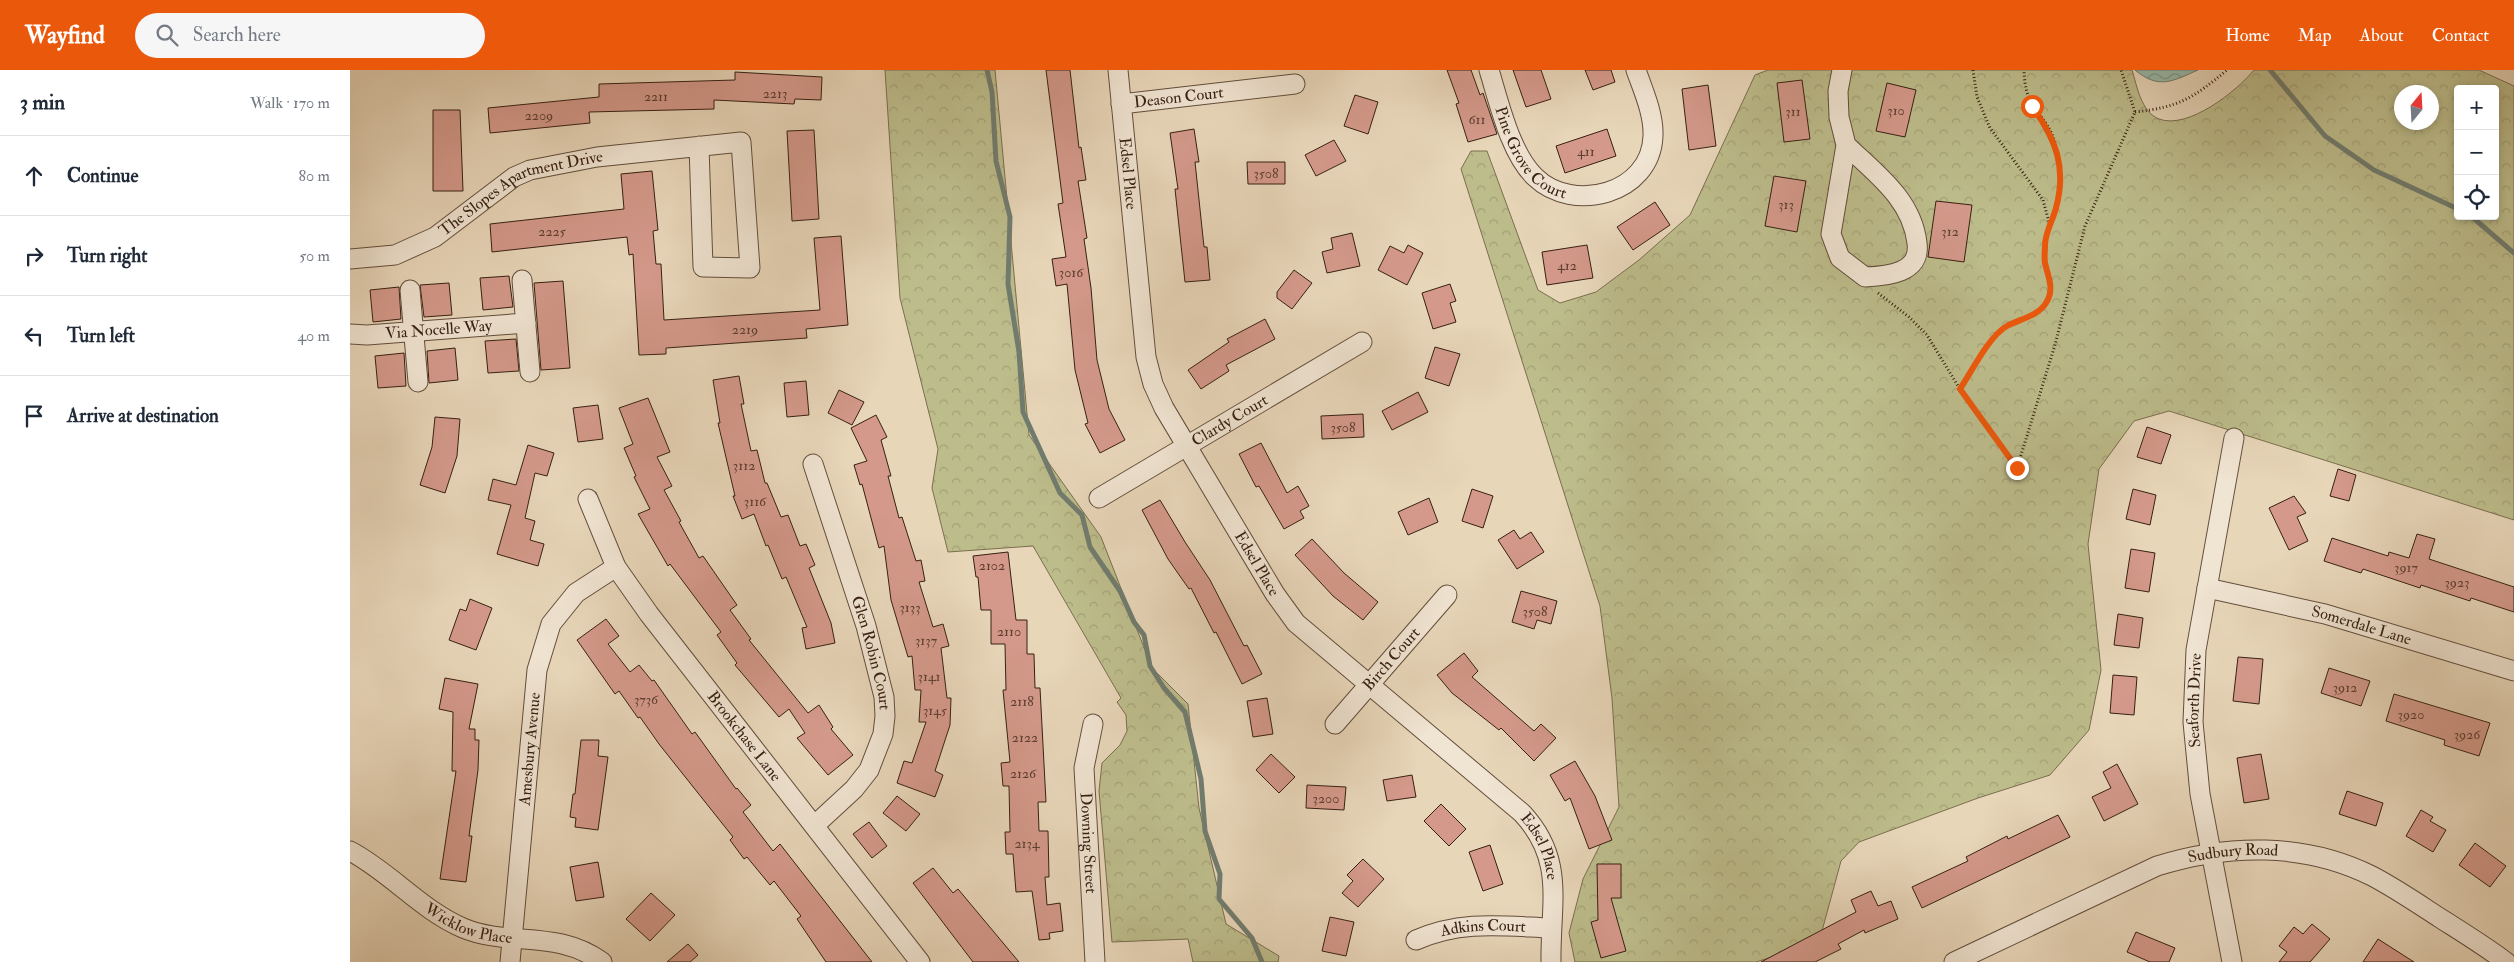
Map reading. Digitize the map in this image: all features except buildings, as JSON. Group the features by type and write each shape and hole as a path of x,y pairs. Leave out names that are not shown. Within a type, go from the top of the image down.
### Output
{"street":[{"name":"Edsel Place","path":"1118,70 1146,357 1153,384 1186,446 1275,594 1296,623 1530,821 1547,851 1553,874 1551,962"},
{"name":"Pine Grove Court","path":"1489,70 1515,146 1534,177 1558,192 1598,196 1622,188 1632,180 1643,166 1650,152 1653,137 1652,122 1636,70"},
{"path":"1842,70 1838,92 1839,118 1846,145 1831,234 1840,258 1865,277 1890,276 1910,267 1918,252 1915,228 1905,205 1886,182 1846,145"},
{"name":"Deason Court","path":"1121,104 1295,84"},
{"name":"The Slopes Apartment Drive","path":"350,259 395,255 435,237 514,177 530,170 597,158 699,146 741,142 750,268 703,267 699,146"},
{"path":"522,280 530,372"},
{"path":"410,290 418,382"},
{"name":"Via Nocelle Way","path":"350,334 367,336 526,322"},
{"name":"Clardy Court","path":"1099,498 1362,342"},
{"name":"Seaforth Drive","path":"2232,962 2200,794 2193,722 2196,650 2234,438"},
{"name":"Glen Robin Court","path":"812,464 866,626 880,678 885,716 883,734 869,770 854,789 815,825"},
{"name":"Brookchase Lane","path":"588,499 616,567 650,614 920,962"},
{"name":"Amesbury Avenue","path":"510,962 536,670 551,624 576,593 616,567"},
{"name":"Somerdale Lane","path":"2207,588 2325,614 2514,671"},
{"name":"Birch Court","path":"1335,724 1447,595"},
{"name":"Downing Street","path":"1092,724 1084,768 1095,962"},
{"name":"Sudbury Road","path":"1954,962 2157,866 2212,852 2242,849 2282,851 2337,863 2370,875 2401,892 2506,962"},
{"name":"Wicklow Place","path":"350,851 444,919 465,929 482,933 558,942 580,949 602,962"},
{"name":"Adkins Court","path":"1416,940 1456,926 1551,928"}],"path":[{"path":"1973,70 1977,97 1990,128 2043,200 2050,226"},
{"path":"1960,389 1998,334 2007,326 2023,320 2046,304 2052,282 2045,262 2045,242 2061,181 2052,136 2032,106 2025,89 2024,70"},
{"path":"1865,277 1867,284 1909,316 1927,335 1960,389 2017,468 2055,345 2085,226 2136,112 2121,70"},
{"path":"2136,112 2159,109 2181,103 2227,70"}],"green space":[{"path":"885,70 995,70 1029,435 1101,537 1152,668 1188,704 1199,808 1226,924 1279,956 1278,962 1193,962 1188,939 1112,942 1099,791 1102,763 1120,745 1127,731 1126,715 1117,702 1121,698 1033,546 948,552 932,488 938,449 900,298"},
{"path":"1768,70 2132,70 2138,91 2148,111 2159,119 2171,121 2184,119 2211,106 2236,88 2254,70 2479,70 2514,86 2514,520 2169,411 2134,421 2099,469 2088,544 2101,670 2089,730 2050,775 1978,798 1859,842 1841,861 1819,942 1756,962 1575,962 1569,933 1583,879 1619,807 1612,698 1600,606 1461,169 1471,151 1487,151 1538,290 1560,303 1596,292 1639,260 1690,215 1755,75"}],"water":[{"path":"2135,70 2198,70 2173,80 2159,82 2151,80"}],"waterway":[{"path":"987,70 992,92 996,161 1010,217 1008,284 1019,352 1023,412 1060,493 1082,515 1090,547 1120,591 1134,622 1144,635 1150,666 1164,688 1185,712 1201,779 1205,831 1220,874 1219,899 1252,938 1262,962"},
{"path":"2270,70 2325,136 2374,170 2454,207"},
{"path":"2476,220 2514,253"}],"route":[{"path":"2017,468 1960,389 1980,357 1998,334 2007,326 2023,320 2037,311 2046,304 2050,294 2052,282 2045,262 2045,242 2056,208 2061,181 2052,136 2032,106"}]}
